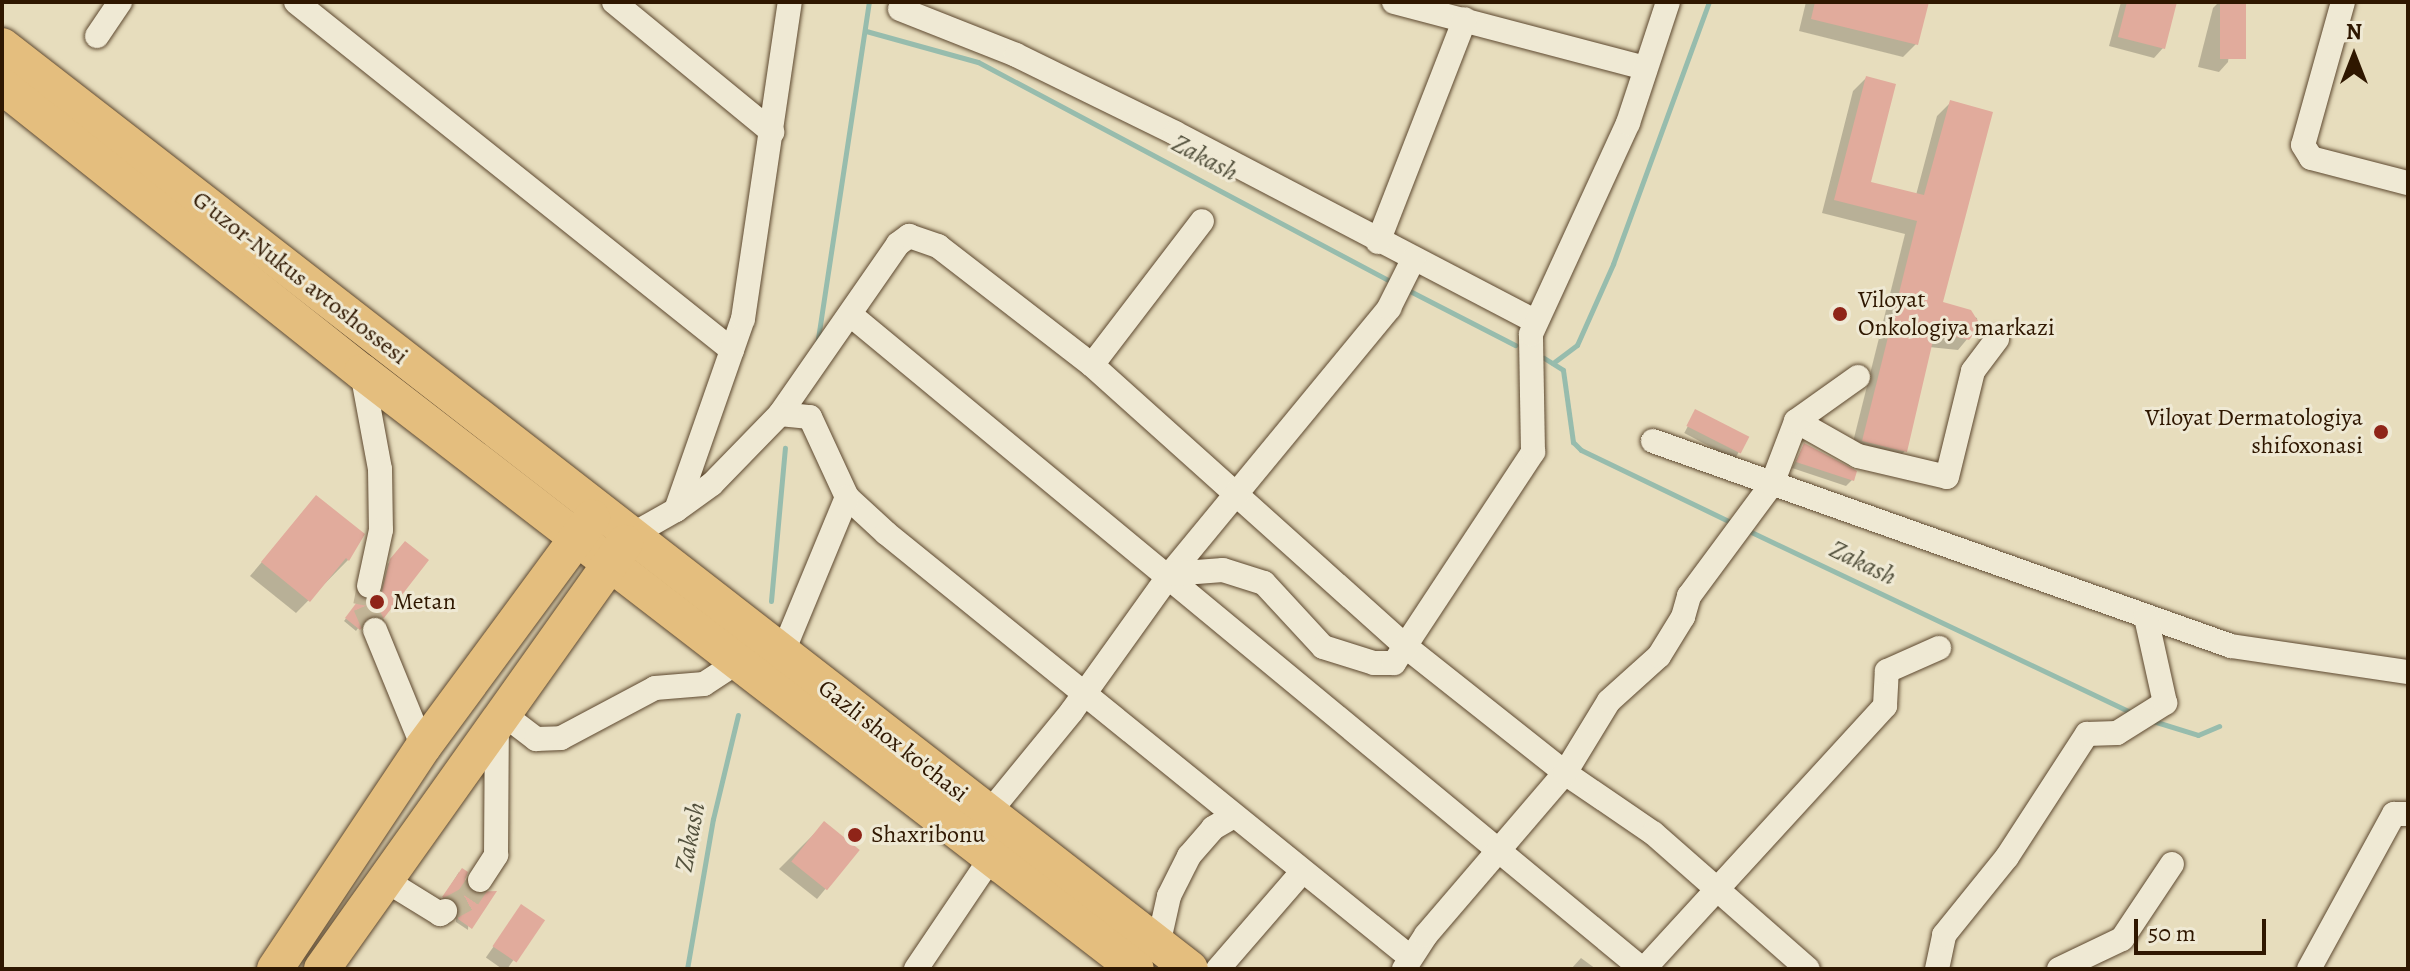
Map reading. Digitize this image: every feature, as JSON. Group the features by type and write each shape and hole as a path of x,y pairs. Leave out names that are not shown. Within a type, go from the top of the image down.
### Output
{"highway":[{"name":"G'uzor-Nukus avtoshossesi","path":"2,46 588,524"},
{"name":"G'uzor-Nukus avtoshossesi","path":"2,86 362,372 537,506 588,524"},
{"name":"Gazli shox ko'chasi","path":"588,524 620,549 782,654 987,815 1147,957"},
{"path":"275,969 423,747 588,524"},
{"name":"Gazli shox ko'chasi","path":"620,549 739,661 991,858 1147,957 1190,969"},
{"path":"306,926 330,958 620,549"}],"lane":[{"path":"97,36 120,2"},
{"path":"296,2 732,350"},
{"path":"614,2 772,132"},
{"path":"676,510 743,319 790,2"},
{"path":"1394,2 1646,68"},
{"path":"1170,574 1223,570 1264,583 1323,647 1374,663 1394,663 1533,452 1536,409 1527,356 1536,322 1628,123 1668,2"},
{"path":"2343,2 2303,145 2311,158 2408,183"},
{"path":"900,9 1029,61 1378,242 1411,265 1536,322"},
{"path":"1378,242 1465,19"},
{"path":"1092,365 1202,221"},
{"path":"620,549 712,484 780,414 852,316 898,244 909,236 924,237 1092,365 1405,646 1565,773 1653,833 1717,885 1808,969"},
{"path":"987,815 1086,694 1170,574 1238,497 1389,308 1411,265"},
{"path":"852,316 1170,574 1643,969 1717,885 1885,706 1887,671 1939,648"},
{"path":"1796,421 1858,456 1947,477 1973,371 1997,339"},
{"path":"362,372 380,469 381,530 369,586"},
{"path":"780,414 810,417 847,497 1302,872 1407,964 1565,773 1609,701 1659,656 1683,617 1689,596 1772,484 1796,421 1858,377"},
{"path":"1653,441 2231,646 2408,672"},
{"path":"782,654 847,497"},
{"path":"1937,969 1944,935 2007,857 2087,734 2117,733 2165,703 2146,617"},
{"path":"375,630 423,747"},
{"path":"500,716 536,739 561,738 655,688 704,684 739,661"},
{"path":"480,880 496,855 500,716"},
{"path":"2309,969 2394,814 2408,814"},
{"path":"1147,957 1169,896 1189,856 1213,828 1232,817"},
{"path":"916,969 991,858"},
{"path":"2059,969 2122,939 2172,864"},
{"path":"1218,969 1302,872"},
{"path":"385,880 440,914 445,911"}],"building":[{"path":"1815,2 1929,2 1918,45 1811,19"},
{"path":"2127,2 2177,2 2165,49 2118,37"},
{"path":"2220,2 2246,2 2246,59 2220,59"},
{"path":"1866,76 1896,84 1871,182 1924,195 1950,100 1993,112 1943,302 1971,310 1981,326 1969,340 1935,332 1907,452 1862,441 1917,221 1834,200"},
{"path":"1695,409 1749,437 1741,454 1686,426"},
{"path":"1804,443 1857,471 1854,481 1796,462"},
{"path":"316,495 365,534 349,561 346,558 310,602 261,562"},
{"name":"Metan","path":"405,541 429,560 384,618 369,617 360,630 345,618 360,598 373,600 381,595 390,559"},
{"path":"824,821 860,850 827,890 791,861"},
{"path":"462,868 468,872 465,880 471,892 497,891 472,929 458,919 457,903 442,897"},
{"path":"521,904 545,920 517,962 492,946"}],"waterway":[{"name":"Zakash","path":"817,345 869,2"},
{"name":"Zakash","path":"1553,363 1577,345 1613,264 1709,2"},
{"name":"Zakash","path":"866,31 978,62 1393,283"},
{"name":"Zakash","path":"1406,289 1515,345"},
{"name":"Zakash","path":"1544,358 1563,370 1573,442 1581,450 1735,524"},
{"name":"Zakash","path":"771,601 785,448"},
{"name":"Zakash","path":"1747,530 2132,713"},
{"name":"Zakash","path":"687,969 713,819 738,715"},
{"name":"Zakash","path":"2153,721 2198,735 2219,726"}],"tunnel":[{"path":"369,586 365,606 375,630"},
{"path":"445,911 468,898 480,880"}],"place":[{"name":"Viloyat Onkologiya markazi","path":"1840,314"},
{"name":"Viloyat Dermatologiya shifoxonasi","path":"2381,432"},
{"name":"Metan","path":"377,602"},
{"name":"Shaxribonu","path":"855,835"}]}
